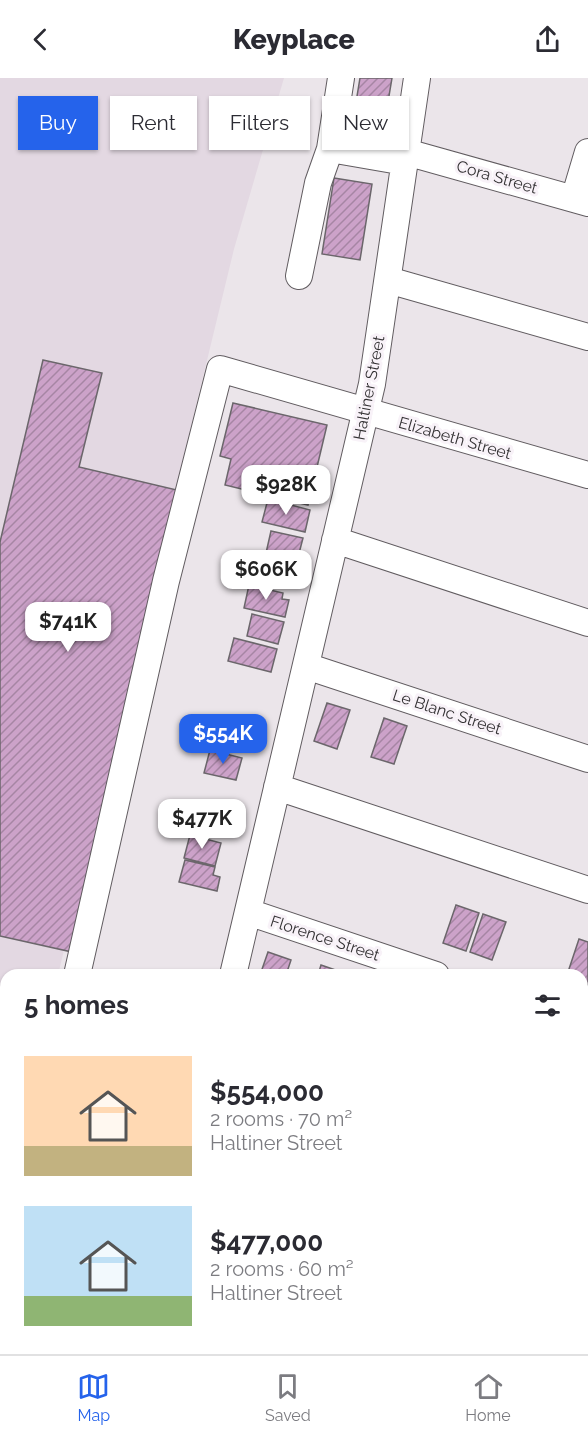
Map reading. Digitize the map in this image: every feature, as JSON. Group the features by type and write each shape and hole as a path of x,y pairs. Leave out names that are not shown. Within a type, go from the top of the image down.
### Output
{"street":[{"path":"338,96 341,78"},
{"name":"Haltiner Street","path":"234,969 366,413 417,78"},
{"path":"299,276 318,183 330,150"},
{"name":"Cora Street","path":"340,150 406,157 581,201"},
{"path":"581,201 588,153"},
{"path":"388,280 588,336"},
{"name":"Elizabeth Street","path":"77,969 169,571 220,369 366,413 588,475"},
{"path":"336,540 588,623"},
{"name":"Le Blanc Street","path":"306,666 588,759"},
{"path":"277,787 588,890"},
{"name":"Florence Street","path":"248,912 418,969"}],"shaded area":[{"path":"0,78 284,78 279,96 209,96 209,150 263,150 234,249 59,969 0,969"}],"building":[{"path":"360,78 392,78 389,96 357,96"},
{"path":"334,178 372,184 360,260 322,254"},
{"path":"43,360 102,373 79,467 181,491 72,952 0,936 0,542"},
{"path":"233,403 327,425 308,505 225,485 231,459 220,456"},
{"path":"268,499 310,510 305,532 262,522"},
{"path":"271,531 303,538 297,561 266,553"},
{"path":"249,585 283,593 282,599 289,600 285,617 244,608"},
{"path":"252,614 284,622 278,644 247,636"},
{"path":"234,638 277,649 271,672 228,661"},
{"path":"327,703 350,710 337,749 314,741"},
{"path":"384,718 407,726 394,764 371,757"},
{"path":"224,721 256,729 250,752 219,744"},
{"path":"210,750 242,758 236,780 204,773"},
{"path":"192,803 236,814 230,837 186,826"},
{"path":"190,835 221,843 215,866 184,858"},
{"path":"185,860 215,867 213,875 220,877 217,891 179,882"},
{"path":"456,905 479,913 466,951 443,943"},
{"path":"483,914 506,922 492,960 470,952"},
{"path":"579,939 588,942 588,969 569,969"},
{"path":"268,952 291,960 288,969 262,969"},
{"path":"321,965 332,969 320,969"}]}
